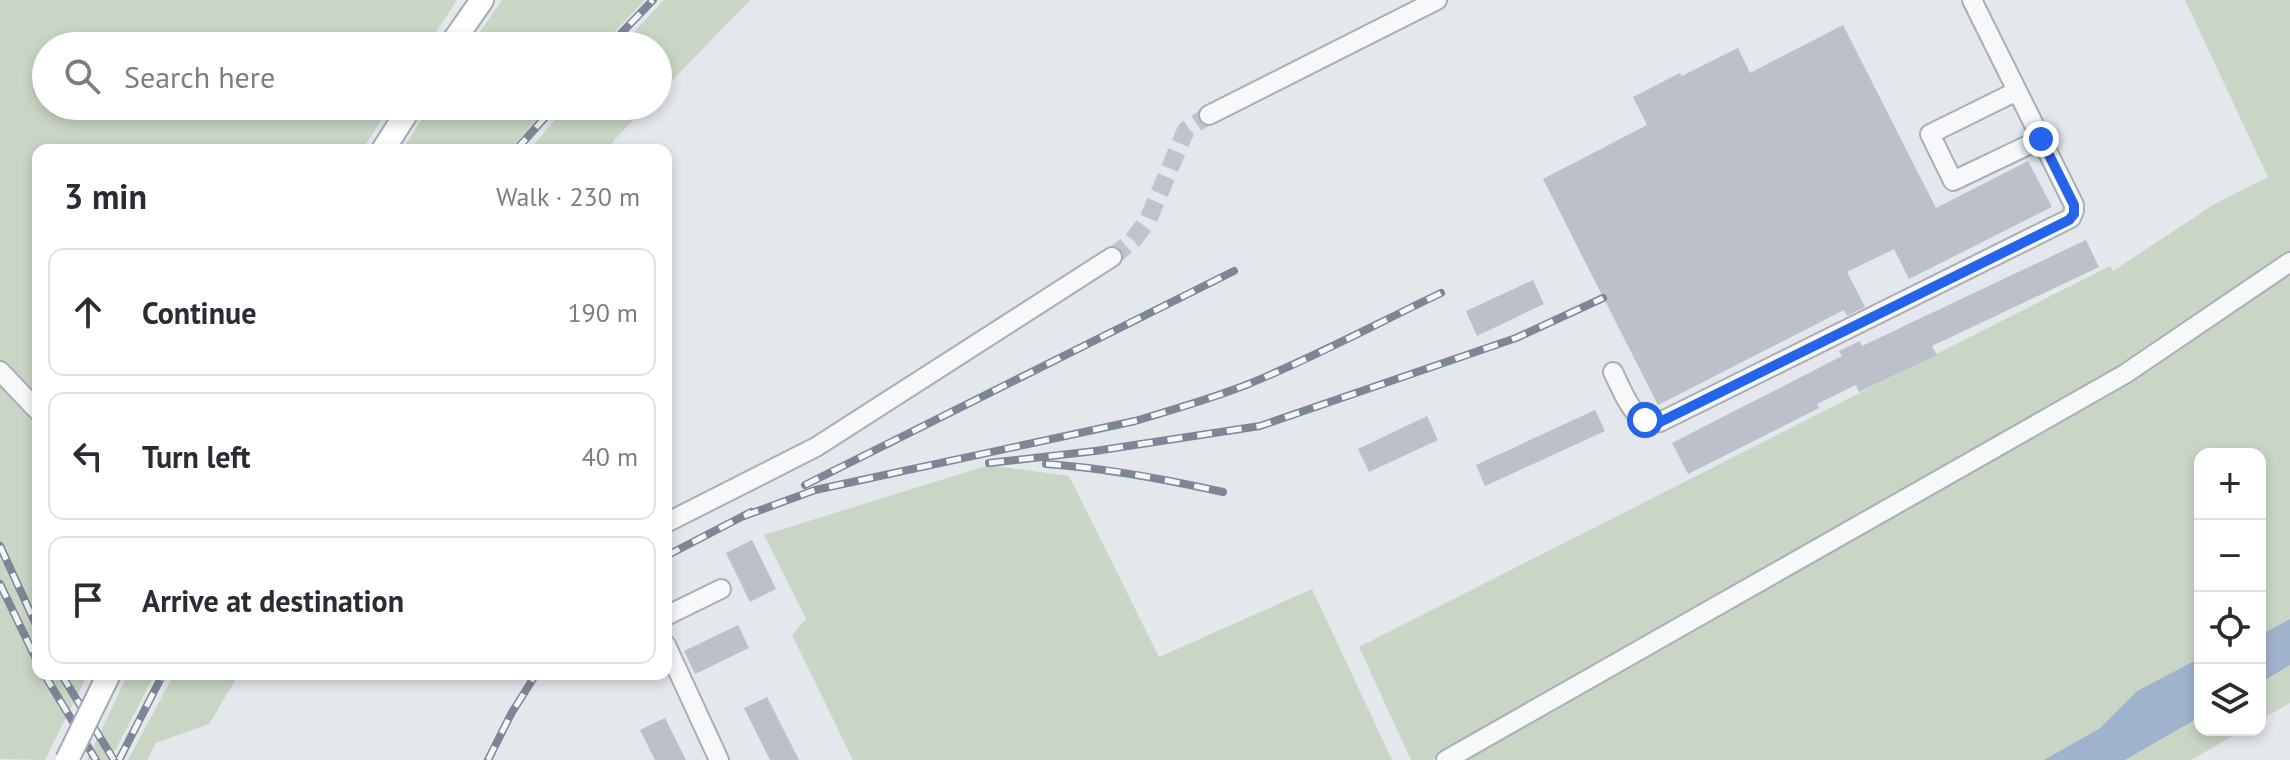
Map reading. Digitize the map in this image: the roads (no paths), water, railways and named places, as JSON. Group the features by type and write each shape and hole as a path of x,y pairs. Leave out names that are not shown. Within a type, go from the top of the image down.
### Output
{"main road":[{"path":"460,32 482,0"},
{"path":"387,144 402,120"},
{"path":"67,760 106,680"}],"street":[{"path":"1209,115 1437,0"},
{"path":"1613,372 1638,415 1652,423 1660,422 2067,222 2074,214 2074,205 1972,0"},
{"path":"2017,91 1930,134 1953,181 2041,139"},
{"path":"672,520 816,447 1112,257"},
{"path":"1446,760 2125,374 2290,262"},
{"path":"0,371 32,405"},
{"path":"672,613 721,589"},
{"path":"672,658 719,760"}],"water":[{"path":"2290,619 2290,665 2266,679 2266,664 2266,632"},
{"path":"2192,662 2194,720 2125,760 2044,760 2100,728 2137,691"}],"tunnel":[{"path":"1112,257 1133,240 1148,220 1186,130 1209,115"}],"railway":[{"path":"622,32 653,0"},
{"path":"521,144 543,120"},
{"path":"805,485 1234,271"},
{"path":"744,516 815,490 1135,421 1191,404 1271,375 1441,293"},
{"path":"989,463 1095,451 1260,426 1516,338 1603,298"},
{"path":"1046,464 1091,468 1223,492"},
{"path":"672,553 751,512"},
{"path":"0,546 32,616"},
{"path":"0,584 32,651"},
{"path":"48,680 96,760"},
{"path":"65,680 114,760"},
{"path":"119,760 160,680"},
{"path":"488,760 532,680"}]}
